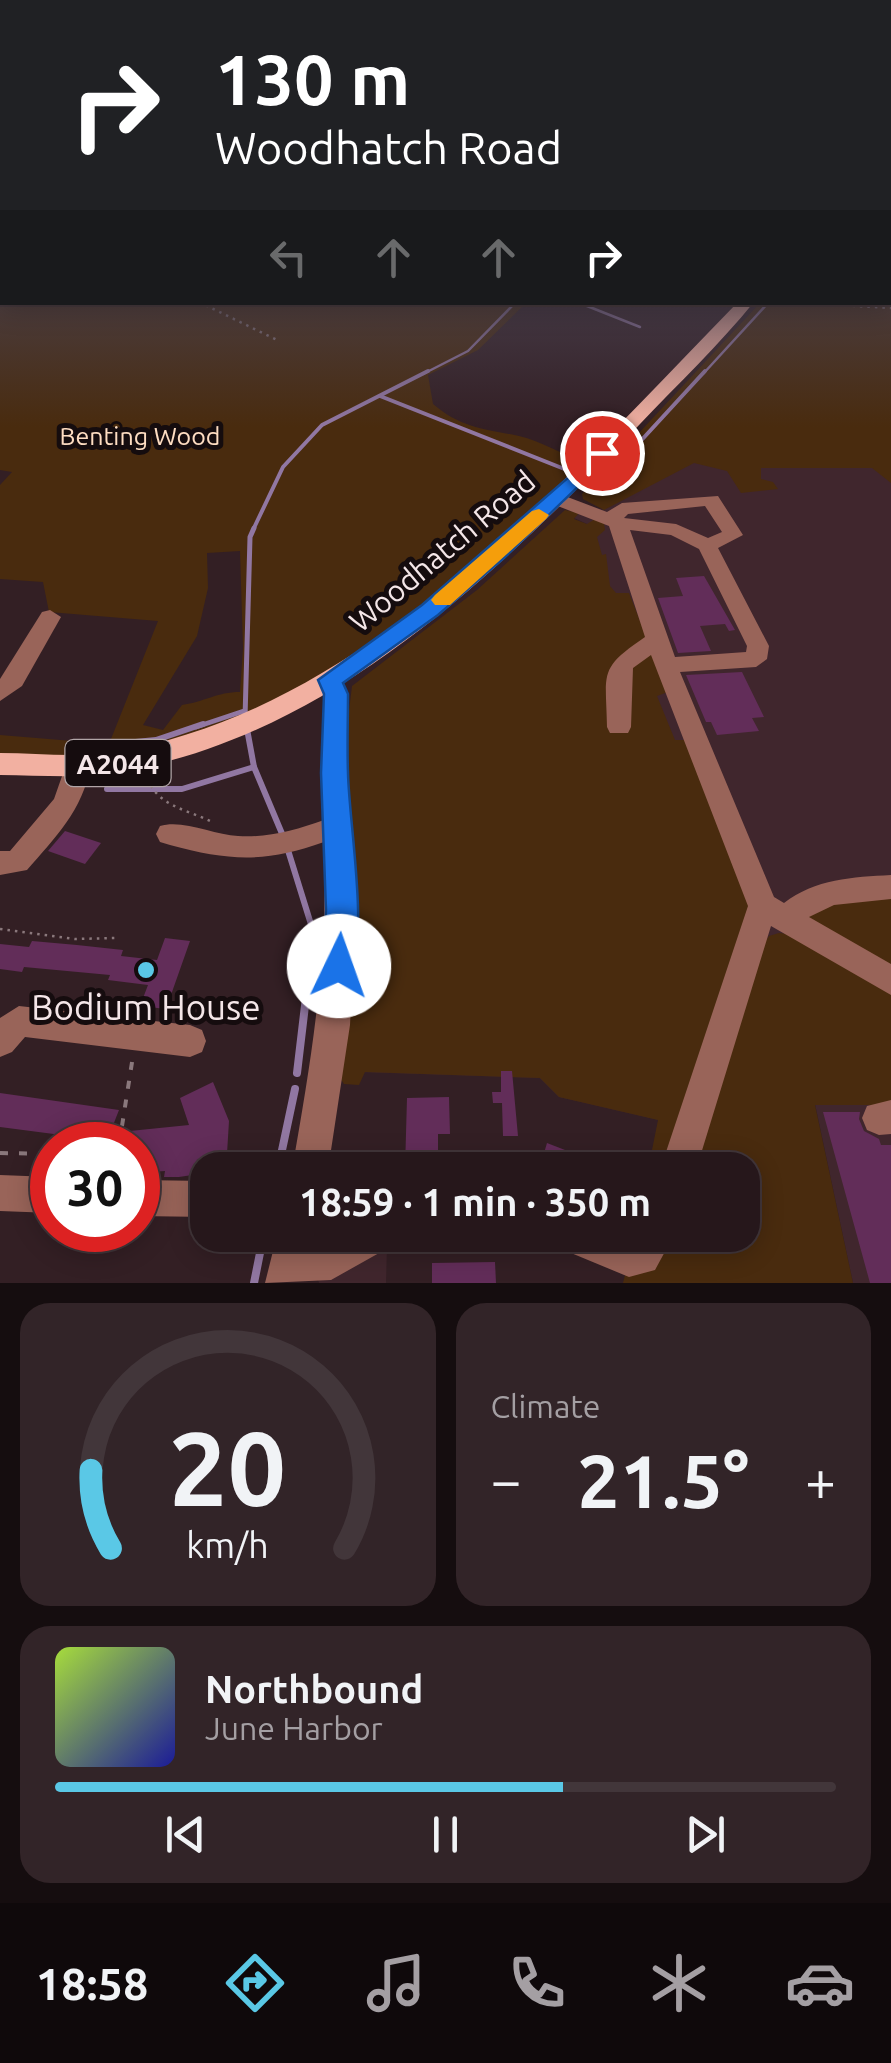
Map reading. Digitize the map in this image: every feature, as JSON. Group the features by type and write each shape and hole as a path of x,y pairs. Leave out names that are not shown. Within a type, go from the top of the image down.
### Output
{"main road":[{"name":"Woodhatch Road","path":"0,764 78,766 142,758 242,726 330,680 430,610 556,499 741,308"}],"street":[{"path":"556,499 615,521 676,530 707,544 758,646 756,660 661,652 622,664 618,680 619,727"},
{"path":"707,544 733,536 710,500 622,509 615,521 661,652 774,913 891,981"},
{"path":"0,693 14,680 50,617"},
{"path":"313,1152 336,1006 341,910 336,827 336,694 330,680"},
{"path":"9,862 61,810 76,780 78,766"},
{"path":"168,820 223,848 285,845 336,827"},
{"path":"774,913 830,893 891,886"},
{"path":"685,1152 774,913"},
{"path":"0,1042 18,1021 190,1041"},
{"path":"0,1193 30,1194"},
{"path":"160,1198 190,1199"},
{"path":"289,1262 330,1261 345,1252"}],"path":[{"path":"211,308 277,340"},
{"path":"148,788 168,820"},
{"path":"0,929 75,939 115,938"},
{"path":"123,1122 133,1055"},
{"path":"0,1153 30,1154"}],"shaded area":[{"path":"891,369 891,1283 853,1283 815,1104 764,1283 623,1283 700,1252 760,1252 760,1152 652,1152 659,1120 559,1097 540,1078 359,1072 587,524 574,518 579,513 594,518 603,509 591,502"},
{"path":"374,1252 387,1252 386,1283 319,1283 318,1279"}],"green space":[{"name":"Benting Wood","path":"0,308 521,308 478,350 428,375 433,404 464,423 527,438 585,463 433,598 324,674 266,706 203,731 137,751 86,757 0,753 0,735 109,744 158,621 49,612 43,582 0,579 0,485 12,472 0,470","holes":["240,551 240,692 182,705 163,730 143,725 197,636 208,588 207,553"]},
{"path":"755,308 891,308 891,483 872,468 761,468 761,479 773,482 778,489 741,493 727,471 694,463 604,510 583,499 582,494"},
{"path":"565,510 579,513 574,519 587,524 595,519 604,523 605,530 597,537 602,555 606,554 610,586 616,593 629,593 668,692 657,696 675,740 689,740 754,903 675,1152 652,1152 658,1120 559,1097 540,1078 365,1072 359,1085 344,1084 340,1078 356,960 346,735 352,686 477,590"},
{"path":"891,894 891,983 803,916 820,906"},
{"path":"798,935 891,988 891,1105 815,1105 853,1283 623,1283 627,1267 646,1252 760,1252 760,1152 694,1152 760,949 769,936"}],"building":[{"path":"704,576 735,630 729,631 725,624 700,626 711,651 678,653 658,598 683,596 676,578"},
{"path":"742,672 764,717 752,718 759,731 717,735 711,722 706,722 686,675"},
{"path":"65,831 101,843 85,864 48,851"},
{"path":"165,938 190,941 166,1009 140,1006 148,985 108,980 110,975 24,967 22,972 0,969 0,944 29,947 32,941 77,945 123,950 121,956 157,960"},
{"path":"501,1071 512,1071 518,1136 503,1136 502,1103 493,1103 492,1092 501,1092"},
{"path":"213,1082 229,1121 227,1152 190,1152 190,1175 164,1177 165,1171 160,1171 160,1128 189,1125 180,1098"},
{"path":"0,1093 119,1110 114,1122 30,1122 30,1131 0,1127"},
{"path":"449,1097 450,1134 438,1134 438,1152 405,1152 407,1098"},
{"path":"823,1112 860,1112 864,1131 879,1139 881,1145 891,1145 891,1283 870,1283"},
{"path":"547,1143 570,1152 544,1152"},
{"path":"495,1262 496,1283 432,1283 432,1263"}],"waterway":[{"path":"423,374 468,351 510,308"},
{"path":"592,308 640,327"},
{"path":"703,374 764,308"},
{"path":"253,530 283,467 322,425 428,371"},
{"path":"603,482 705,371"},
{"path":"380,396 572,472"},
{"path":"245,718 250,537 254,528"},
{"path":"196,727 244,711"},
{"path":"84,747 156,740 203,724"},
{"path":"247,729 254,767"},
{"path":"107,789 182,789 254,767"},
{"path":"254,767 283,836"},
{"path":"287,847 314,934 309,974"},
{"path":"297,1073 309,972"},
{"path":"282,1152 295,1089"},
{"path":"254,1283 260,1252"}],"slow traffic":[{"path":"442,600 539,515"}],"place":[{"name":"Bodium House","path":"146,970"}],"route":[{"path":"339,966 336,694 330,680 430,610 498,552 602,453"}]}
